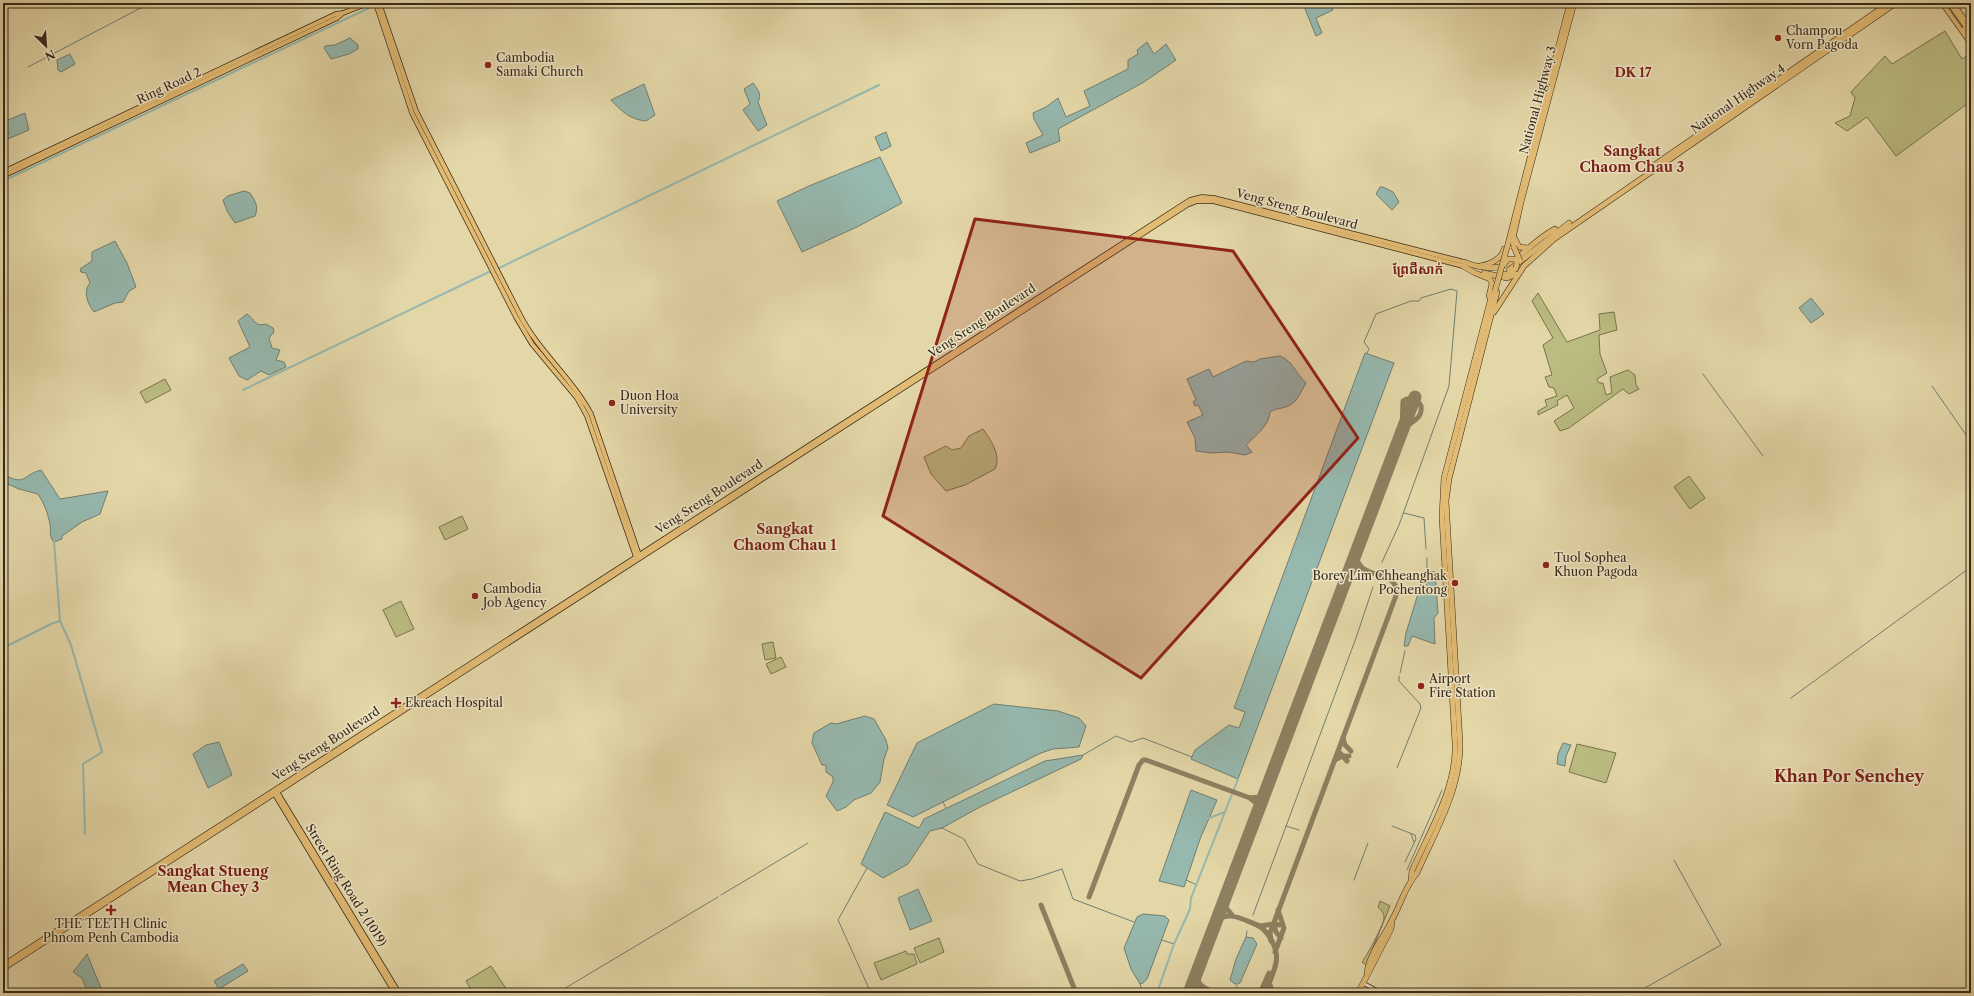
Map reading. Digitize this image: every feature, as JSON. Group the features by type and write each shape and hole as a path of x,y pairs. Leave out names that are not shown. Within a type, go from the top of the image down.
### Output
{"highway":[{"name":"National Highway 3","path":"1519,202 1570,3"},
{"name":"National Highway 3","path":"1519,202 1574,3"},
{"name":"National Highway 4","path":"1807,62 1889,3"},
{"name":"National Highway 4","path":"1570,224 1896,3"},
{"path":"1491,318 1495,292 1510,245 1519,202"},
{"path":"1517,210 1516,243 1522,248 1532,246"},
{"path":"1477,267 1486,265 1502,255 1517,210"},
{"path":"1486,269 1505,266 1552,231 1570,224"},
{"path":"1509,270 1570,224"},
{"path":"1464,264 1504,277 1514,274 1570,224"},
{"path":"1358,993 1367,973 1373,968 1391,929 1392,922 1411,879 1412,871 1446,796 1454,765 1455,743 1442,500 1444,478 1491,318 1518,270 1520,261 1510,245"},
{"path":"1483,341 1495,292 1510,245"},
{"path":"1504,264 1508,259 1514,258 1517,262 1518,270"},
{"path":"1464,264 1504,275 1518,270"},
{"path":"1464,264 1475,273 1486,276 1492,282 1480,330 1483,341"}],"main road":[{"name":"Ring Road 2","path":"3,176 336,14 343,13 369,3"},
{"path":"378,3 416,112 495,269 531,335 585,406 593,424 638,557"},
{"path":"1942,3 1971,44"},
{"path":"1945,3 1969,31"},
{"path":"1949,3 1969,31"},
{"path":"1953,3 1969,31 1971,39"},
{"name":"Ring Road 2","path":"3,172 166,97"},
{"name":"Veng Sreng Boulevard","path":"3,965 1053,289 1181,204 1202,197 1214,198 1464,264"},
{"name":"Veng Sreng Boulevard","path":"3,969 275,791"},
{"name":"Street Ring Road 2 (1019)","path":"275,791 395,993"},
{"name":"Street Ring Road 2 (1019)","path":"275,791 400,993"},
{"path":"1363,983 1382,993"}],"highlighted area":[{"path":"975,219 1233,251 1358,438 1141,678 883,516"}],"green space":[{"path":"1945,31 1962,59 1968,55 1967,64 1971,74 1971,101 1896,156 1867,117 1847,131 1835,123 1850,116 1855,98 1851,92 1885,56 1892,64"},
{"path":"1538,293 1567,342 1600,330 1599,314 1614,312 1617,330 1599,335 1600,354 1607,373 1597,379 1599,383 1603,383 1606,395 1612,393 1610,377 1628,370 1635,375 1636,385 1639,389 1629,394 1623,389 1569,428 1560,431 1554,421 1574,408 1567,395 1557,401 1558,405 1538,415 1538,411 1547,406 1545,400 1557,396 1554,388 1549,387 1545,377 1552,375 1543,345 1553,338 1532,301"},
{"path":"165,379 171,390 146,403 140,392"},
{"path":"983,429 992,443 996,453 997,464 995,469 965,485 946,491 931,474 924,457 946,446 952,450 961,448 969,436"},
{"path":"1689,476 1705,498 1690,509 1674,487"},
{"path":"462,516 468,529 445,540 439,527"},
{"path":"401,601 414,629 396,637 383,610"},
{"path":"773,642 776,658 765,660 762,644"},
{"path":"781,657 786,667 771,674 766,664"},
{"path":"1577,744 1616,753 1606,783 1569,772"},
{"path":"1380,901 1390,906 1383,924 1384,917 1378,907"},
{"path":"1381,927 1366,965 1362,962 1375,940"},
{"path":"939,938 944,952 920,963 914,948"},
{"path":"906,951 907,954 914,954 917,964 881,980 874,963"},
{"path":"491,966 509,993 473,993 466,981"}],"water":[{"path":"1330,3 1333,10 1316,18 1322,33 1316,36 1303,4"},
{"path":"350,38 358,45 358,49 349,54 331,59 324,48 325,46 335,45"},
{"path":"1147,42 1154,54 1166,44 1176,60 1144,82 1058,129 1060,141 1030,153 1026,143 1043,135 1034,119 1033,113 1046,107 1058,98 1066,117 1090,106 1084,91 1128,69 1128,60 1138,54 1137,50"},
{"path":"70,54 75,64 61,72 58,70 57,60"},
{"path":"753,83 759,92 760,97 758,102 767,125 758,131 743,110 750,104 744,89"},
{"path":"644,84 655,115 646,121 631,117 611,100"},
{"path":"25,113 29,130 3,141 3,122"},
{"path":"886,132 891,146 881,151 875,137"},
{"path":"880,157 902,203 857,227 802,252 777,201 809,186"},
{"path":"1380,187 1393,192 1399,202 1392,210 1376,194"},
{"path":"244,191 250,193 256,204 255,216 235,223 227,211 223,200 228,196"},
{"path":"115,241 127,263 136,287 129,291 123,302 115,303 94,312 89,305 86,293 90,283 86,273 81,272 80,269 92,261 92,252"},
{"path":"1811,298 1824,314 1811,323 1799,308"},
{"path":"247,314 257,324 266,324 273,328 274,332 269,338 272,348 280,350 276,360 284,362 286,367 269,375 261,371 247,380 239,376 229,358 250,347 238,321"},
{"path":"1365,353 1394,363 1238,779 1191,759 1195,750 1229,725 1239,728 1245,712 1234,708"},
{"path":"1280,356 1291,364 1306,383 1294,402 1286,407 1270,412 1265,426 1246,445 1252,452 1245,455 1228,452 1212,453 1196,451 1195,438 1187,422 1203,415 1198,405 1195,406 1193,402 1196,400 1187,379 1209,369 1213,377 1246,361 1254,362 1260,359"},
{"path":"41,470 60,499 108,491 100,514 82,522 62,536 62,539 54,542 51,536 47,512 38,494 19,489 3,482 3,474 10,478 20,480"},
{"path":"1425,571 1435,572 1438,613 1434,618 1435,644 1412,636 1408,646 1404,646 1406,633"},
{"path":"994,704 1058,711 1079,718 1086,726 1079,747 1053,749 1041,753 913,817 887,805 917,743"},
{"path":"865,716 874,719 886,740 888,748 884,759 880,782 871,793 854,800 846,807 837,811 826,796 833,782 833,777 826,772 826,765 822,765 812,743 814,733 831,723 836,724"},
{"path":"219,742 232,775 208,788 193,754 206,745"},
{"path":"1563,743 1571,745 1566,756 1565,766 1557,764 1558,754"},
{"path":"1083,755 1081,759 980,807 942,828 930,831 908,864 883,878 861,864 885,812 919,828 924,819 1045,761"},
{"path":"1191,790 1217,800 1200,839 1184,887 1159,881"},
{"path":"918,889 932,921 910,930 898,898"},
{"path":"1143,914 1165,916 1169,920 1147,979 1140,984 1131,969 1124,948 1137,917"},
{"path":"1246,937 1253,938 1257,944 1240,983 1235,984 1230,980 1236,959"},
{"path":"87,954 103,993 88,993 82,978 73,972"},
{"path":"243,964 248,971 219,989 214,981"}],"waterway":[{"path":"28,67 150,3"},
{"path":"3,181 369,8"},
{"path":"497,269 879,85"},
{"path":"243,390 493,270"},
{"path":"1367,353 1369,349 1364,342 1376,314 1411,301 1419,301 1421,298 1451,289 1457,291 1449,386 1399,525 1382,562"},
{"path":"1703,374 1763,456"},
{"path":"1932,386 1971,442"},
{"path":"1404,513 1424,518 1426,549"},
{"path":"54,541 60,621 71,645 102,752 83,764 85,834"},
{"path":"1427,558 1427,571"},
{"path":"1791,698 1971,567"},
{"path":"1253,915 1356,638 1373,587"},
{"path":"3,648 60,621"},
{"path":"1400,673 1405,651"},
{"path":"1397,768 1421,708 1420,704 1399,681 1399,676"},
{"path":"1083,755 1116,736 1131,742 1143,738 1192,757"},
{"path":"1157,993 1174,944 1190,909 1191,898 1238,779"},
{"path":"1407,870 1442,790"},
{"path":"943,802 946,808"},
{"path":"1209,818 1225,812"},
{"path":"1286,826 1299,830"},
{"path":"1392,826 1415,835 1416,839 1405,862"},
{"path":"942,828 964,839 978,864 1020,881 1032,879 1062,869 1073,899 1134,922"},
{"path":"1411,834 1414,842"},
{"path":"721,895 808,843"},
{"path":"1354,880 1368,843"},
{"path":"1636,993 1721,945 1674,860"},
{"path":"867,868 838,920 871,993"},
{"path":"1186,880 1197,885"},
{"path":"557,993 718,897"},
{"path":"1246,937 1247,931"},
{"path":"1162,940 1174,944"},
{"path":"1140,984 1143,993"},
{"path":"1236,992 1237,984"}],"taxiway":[{"path":"1402,432 1403,401 1406,399 1413,399 1421,406 1421,411 1418,417 1403,430"},
{"path":"1271,941 1270,933 1397,593 1395,585 1390,580 1363,568 1358,563 1356,554"},
{"path":"1348,574 1355,569 1362,569"},
{"path":"1343,738 1345,745 1351,751"},
{"path":"1340,753 1347,761"},
{"path":"1335,760 1342,756 1349,756"},
{"path":"1089,897 1139,765 1143,760 1250,798 1256,803 1257,813"},
{"path":"1250,798 1259,797 1266,790"},
{"path":"1225,897 1226,908 1232,915"},
{"path":"1041,905 1076,993"},
{"path":"1275,952 1284,928 1278,910"},
{"path":"1215,923 1225,916 1231,916 1260,926"},
{"path":"1274,924 1276,932 1281,938"},
{"path":"1260,926 1274,924 1280,925"},
{"path":"1257,925 1269,936 1277,958 1273,974 1265,993"},
{"path":"1197,972 1197,977 1200,984 1216,993"},
{"path":"1260,993 1269,973"},
{"path":"1269,982 1273,993"},
{"path":"1190,993 1196,988 1204,988"}],"runway":[{"path":"1189,993 1415,397"}],"place":[{"name":"Champou Vorn Pagoda","path":"1778,38"},
{"name":"Cambodia Samaki Church","path":"488,65"},
{"name":"Duon Hoa University","path":"612,403"},
{"name":"Tuol Sophea Khuon Pagoda","path":"1546,565"},
{"name":"Borey Lim Chheanghak Pochentong","path":"1455,583"},
{"name":"Cambodia Job Agency","path":"475,596"},
{"name":"Airport Fire Station","path":"1421,686"},
{"name":"Ekreach Hospital","path":"396,703"},
{"name":"THE TEETH Clinic Phnom Penh Cambodia","path":"111,910"}],"district":[{"name":"DK 17","path":"1633,72"},
{"name":"Sangkat Chaom Chau 3","path":"1632,160"},
{"name":"ព្រែជីសាក់","path":"1418,269"},
{"name":"Sangkat Chaom Chau 1","path":"785,538"},
{"name":"Khan Por Senchey","path":"1849,776"},
{"name":"Sangkat Stueng Mean Chey 3","path":"213,880"}]}
